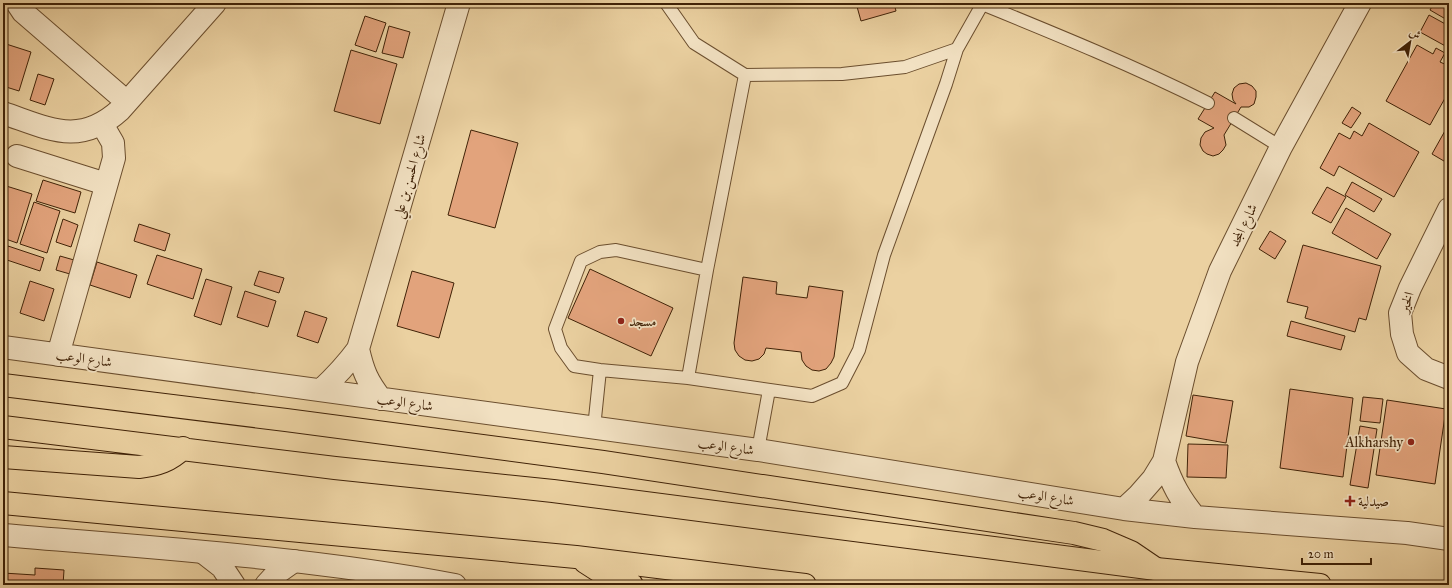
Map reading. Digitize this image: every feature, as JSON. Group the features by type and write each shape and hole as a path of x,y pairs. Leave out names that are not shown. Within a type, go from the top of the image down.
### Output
{"main road":[{"path":"3,385 286,420 595,461 1074,533 1103,540 1131,552 1156,569"},
{"path":"3,427 183,448 335,468 553,491 1156,569 1320,585"},
{"path":"3,457 139,467 152,466 164,462 178,454 183,448"},
{"path":"3,503 576,557 805,585"},
{"path":"576,557 599,571 632,585"}],"street":[{"path":"17,3 23,12 127,102"},
{"path":"3,113 58,131 73,132 88,130 102,124 120,110 215,3"},
{"name":"شارع الحسن بن علي","path":"321,390 348,364 358,349 459,3"},
{"name":"شارع المجد","path":"1124,509 1153,479 1164,461 1187,362 1220,271 1281,147 1360,3"},
{"path":"58,355 113,164 113,143 102,124"},
{"path":"17,156 106,184"},
{"name":"الخير","path":"1449,209 1410,288 1400,312 1402,334 1408,353 1426,369 1449,378"},
{"name":"شارع الوعب","path":"3,347 758,450 1124,509 1195,517 1407,533 1449,539"},
{"name":"شارع الحسن بن علي","path":"358,349 362,367 370,384 382,399"},
{"path":"1164,461 1171,482 1181,501 1195,517"},
{"path":"3,535 294,561 373,571 455,585"},
{"path":"204,553 222,567 234,585"},
{"path":"266,585 277,573 294,561"}],"lane":[{"path":"666,3 694,43 745,76 842,74 905,67 957,49"},
{"path":"706,270 616,250 600,252 581,261 555,329 561,348 574,366 600,370 688,378 812,396 842,383 859,350 884,255 946,84 957,49 982,4 1096,50 1171,84 1208,103"},
{"path":"688,378 706,270 745,76"},
{"path":"1234,118 1281,147"},
{"path":"594,428 600,370"},
{"path":"758,450 768,390"}],"building":[{"path":"856,3 894,3 896,11 861,21"},
{"path":"1434,3 1449,4 1449,21 1430,10"},
{"path":"1429,15 1449,26 1449,48 1420,32"},
{"path":"365,16 386,23 376,52 355,45"},
{"path":"389,26 410,32 403,58 382,53"},
{"path":"3,43 31,52 19,91 3,86"},
{"path":"1417,45 1433,54 1436,48 1445,53 1440,62 1449,66 1449,91 1430,125 1386,101"},
{"path":"351,50 397,64 380,124 334,111"},
{"path":"38,74 54,79 45,105 30,100"},
{"path":"1246,83 1252,86 1256,91 1254,104 1249,107 1241,107 1224,135 1226,145 1223,150 1219,154 1213,156 1207,154 1203,151 1200,145 1201,138 1205,132 1214,128 1198,119 1215,92 1236,104 1233,100 1232,94 1234,88 1239,84"},
{"path":"1352,107 1361,113 1351,128 1342,123"},
{"path":"1369,123 1419,152 1394,197 1339,166 1334,176 1320,168 1339,133 1350,139 1354,131 1362,136"},
{"path":"1446,129 1449,131 1449,164 1432,154"},
{"path":"471,130 518,143 495,228 448,215"},
{"path":"43,180 81,192 75,213 36,201"},
{"path":"1352,182 1382,199 1374,212 1345,195"},
{"path":"3,185 32,194 17,243 3,238"},
{"path":"1327,187 1346,197 1331,223 1312,213"},
{"path":"34,202 60,211 47,253 20,244"},
{"path":"1346,208 1391,234 1377,259 1332,233"},
{"path":"63,219 78,225 71,247 56,242"},
{"path":"139,224 170,234 165,251 134,241"},
{"path":"1270,231 1286,241 1275,259 1259,249"},
{"path":"1303,245 1381,266 1366,320 1359,318 1355,332 1305,318 1308,307 1287,302"},
{"path":"8,246 44,258 40,271 4,259"},
{"path":"157,255 202,269 193,299 147,284"},
{"path":"60,256 81,262 77,276 56,270"},
{"path":"97,262 137,275 130,298 90,285"},
{"path":"590,269 673,308 651,356 568,318"},
{"path":"259,271 284,278 279,293 254,285"},
{"path":"412,271 454,283 439,338 397,326"},
{"path":"743,277 777,282 776,294 807,298 809,286 843,291 834,357 826,369 819,371 812,370 806,366 802,360 801,352 766,348 764,354 759,359 752,361 745,360 739,356 735,350 734,343"},
{"path":"206,279 232,287 221,325 194,316"},
{"path":"30,281 54,289 44,321 20,313"},
{"path":"245,291 276,301 268,327 237,317"},
{"path":"305,311 327,318 318,343 297,336"},
{"path":"1291,321 1345,336 1341,350 1287,336"},
{"path":"1290,389 1353,398 1343,477 1280,468"},
{"path":"1193,395 1233,401 1226,443 1186,436"},
{"path":"1363,397 1383,399 1380,423 1360,421"},
{"name":"Alkharshy","path":"1387,400 1446,409 1435,484 1376,475"},
{"path":"1360,426 1377,429 1368,488 1350,485"},
{"path":"1188,444 1228,445 1226,478 1187,477"},
{"path":"35,568 64,570 63,585 3,585 3,573 35,575"},
{"path":"71,581 92,583 92,585 70,585"}],"place":[{"name":"مسجد","path":"621,321"},
{"name":"Alkharshy","path":"1411,442"},
{"name":"صيدلية","path":"1350,501"}]}
